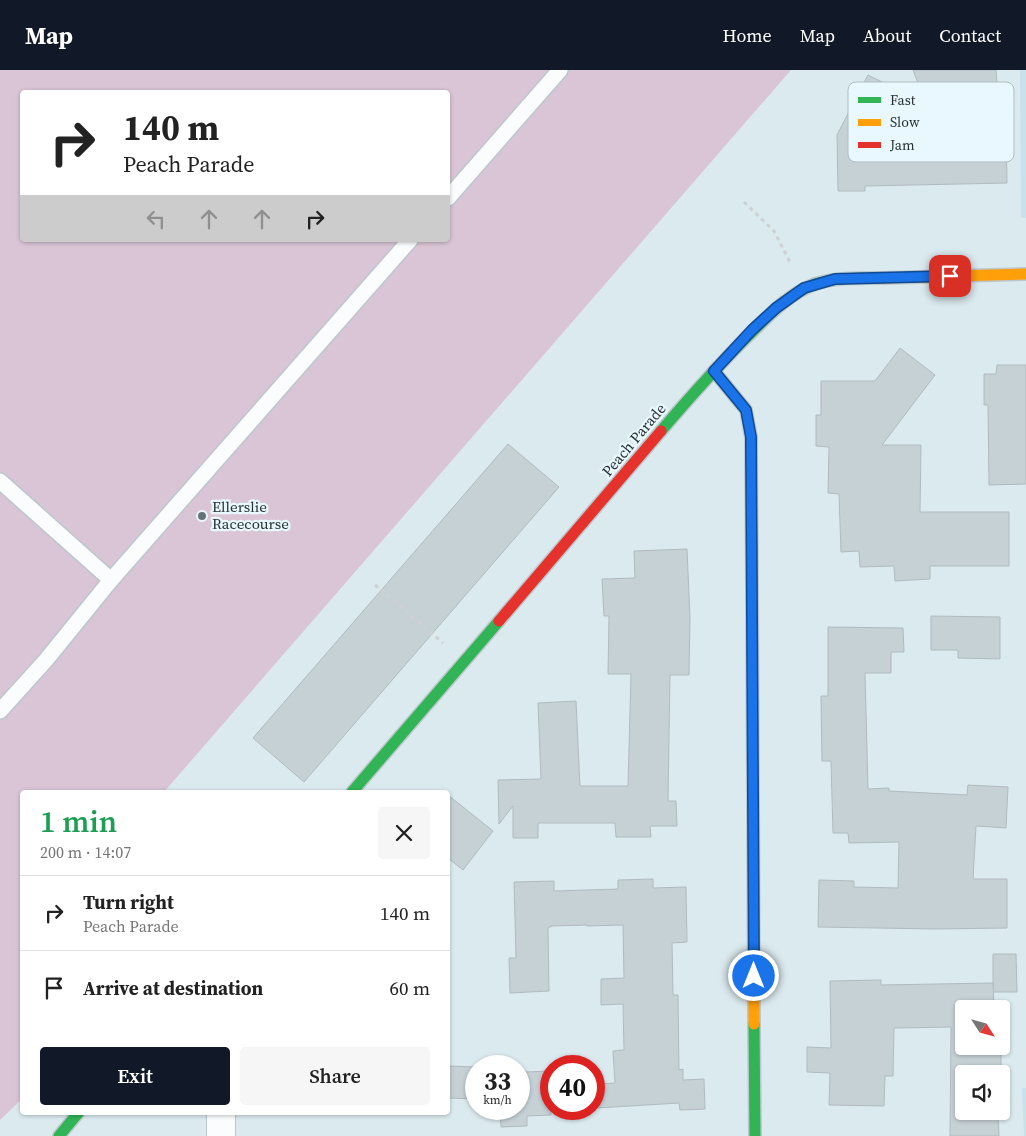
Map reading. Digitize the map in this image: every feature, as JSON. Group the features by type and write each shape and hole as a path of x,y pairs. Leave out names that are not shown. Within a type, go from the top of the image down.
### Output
{"main road":[{"name":"Peach Parade","path":"354,790 714,371 752,330 776,308 804,288 835,279 1026,274"},
{"path":"714,371 746,410 751,437 755,1136"},
{"path":"59,1136 76,1115"}],"street":[{"path":"221,1115 221,1136"}],"lane":[{"path":"450,196 560,70"},
{"path":"0,712 46,660 111,580 408,242"},
{"path":"0,481 111,580"}],"path":[{"path":"744,202 774,231 804,288"},
{"path":"375,585 465,661"}],"shaded area":[{"name":"Ellerslie Racecourse","path":"0,70 791,70 166,790 20,790 20,1101 0,1120"},
{"path":"1020,70 1026,70 1026,218 1021,218"},
{"path":"1022,1088 1026,1088 1026,1136 1024,1136"}],"building":[{"path":"913,70 996,70 997,82 918,82"},
{"path":"868,75 882,82 864,82"},
{"path":"848,114 848,162 1007,162 1007,183 865,186 865,191 838,191 837,135"},
{"path":"900,348 935,375 882,445 921,445 920,512 1009,512 1009,566 930,566 930,579 895,581 894,566 860,567 859,551 841,552 839,494 828,493 829,447 816,446 816,415 821,415 821,381 875,381"},
{"path":"997,365 1026,365 1026,484 989,485 988,405 984,405 984,374 996,374"},
{"path":"508,444 559,487 304,782 253,738"},
{"path":"687,549 690,618 689,675 670,675 668,801 676,801 677,826 650,826 651,837 616,837 615,823 538,823 538,838 513,838 513,806 499,824 498,780 541,779 538,703 576,701 580,786 628,786 631,674 608,674 609,616 604,616 602,579 635,578 634,551"},
{"path":"931,616 1000,617 1000,659 958,658 958,650 931,650"},
{"path":"828,627 903,628 904,652 891,652 891,673 865,673 868,789 889,788 889,791 967,795 968,785 1008,787 1006,828 976,826 973,879 1007,879 1007,928 818,927 819,880 854,881 854,887 898,888 899,842 849,843 848,833 833,833 831,761 822,761 821,696 828,696"},
{"path":"450,797 493,831 463,870 450,860"},
{"path":"653,879 653,888 686,887 687,942 672,943 673,995 678,995 679,1070 683,1069 683,1080 704,1079 705,1109 680,1110 679,1103 605,1108 605,1084 615,1083 613,1051 624,1050 623,1004 601,1005 601,979 624,978 623,925 548,927 549,991 510,993 509,958 516,958 514,882 554,881 554,891 618,889 618,880"},
{"path":"993,954 1016,954 1017,992 993,992"},
{"path":"881,980 881,985 993,983 994,1000 955,1000 955,1055 1001,1055 1001,1065 955,1065 955,1120 998,1120 999,1136 950,1136 951,1027 894,1028 893,1076 885,1076 884,1106 829,1105 830,1073 807,1072 807,1047 831,1048 830,981"},
{"path":"450,1066 465,1067 465,1099 450,1098"},
{"path":"540,1071 540,1115 530,1116 530,1072"},
{"path":"501,1120 527,1120 527,1126 501,1127"}],"traffic: fast":[{"path":"661,431 728,356 766,318 797,293 815,284 832,280 883,278"},
{"path":"714,371 746,410 751,437 752,590"},
{"path":"354,790 499,621"},
{"path":"754,1024 755,1136"},
{"path":"59,1136 76,1115"}],"traffic: slow":[{"path":"883,278 1026,274"},
{"path":"752,590 754,1024"}],"traffic: jam":[{"path":"499,621 661,431"}],"place":[{"name":"Ellerslie Racecourse","path":"202,516"}],"route":[{"path":"754,976 751,437 746,410 714,371 752,330 776,308 804,288 835,279 950,276"}]}
